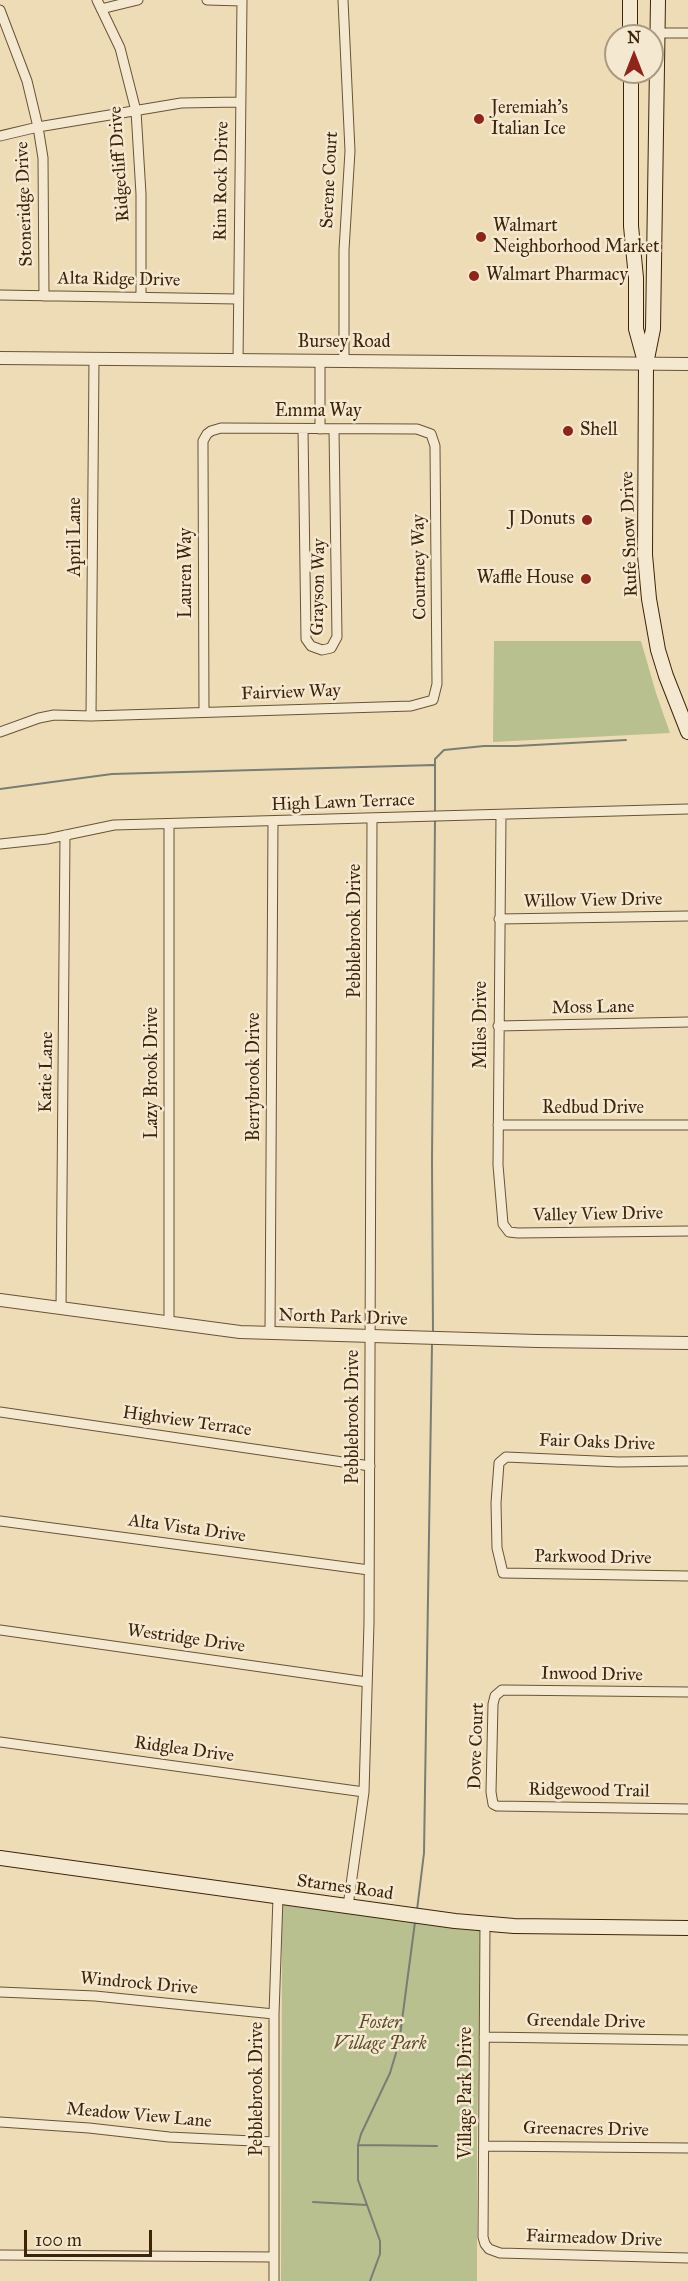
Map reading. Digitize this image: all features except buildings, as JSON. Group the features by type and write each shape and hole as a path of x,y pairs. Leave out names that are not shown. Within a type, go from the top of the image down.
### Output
{"main road":[{"path":"630,0 630,24"},
{"name":"Rufe Snow Drive","path":"657,24 658,0"},
{"name":"Rufe Snow Drive","path":"631,84 631,226 636,278 636,329 646,364"},
{"name":"Rufe Snow Drive","path":"657,84 653,329 646,364 645,555 658,650 688,732"},
{"path":"630,148 656,148"},
{"name":"Starnes Road","path":"0,1858 485,1924 688,1928"}],"street":[{"path":"99,4 138,0"},
{"path":"207,0 242,1"},
{"name":"Serene Court","path":"343,0 350,151 344,250 344,362"},
{"name":"Rim Rock Drive","path":"238,361 239,102 242,1"},
{"name":"Ridgecliff Drive","path":"99,4 120,48 135,111 141,194 141,297"},
{"name":"Stoneridge Drive","path":"0,10 27,81 43,158 44,296"},
{"path":"664,33 688,33"},
{"path":"0,136 38,127 182,103 239,102"},
{"name":"Alta Ridge Drive","path":"0,295 237,299"},
{"name":"Bursey Road","path":"0,358 688,364"},
{"name":"April Lane","path":"92,716 94,359"},
{"path":"320,361 320,429"},
{"name":"Emma Way","path":"207,434 221,428 417,429 431,434"},
{"name":"Grayson Way","path":"303,429 306,639 311,646 322,650 331,648 337,637 334,429"},
{"name":"Lauren Way","path":"204,712 203,441 207,434"},
{"name":"Courtney Way","path":"431,434 435,446 437,648 437,684 433,700"},
{"name":"Fairview Way","path":"0,732 54,715 92,716 411,706 433,700"},
{"name":"High Lawn Terrace","path":"0,844 65,835 114,825 688,809"},
{"name":"Miles Drive","path":"501,815 498,1165 502,1224 509,1232"},
{"name":"Pebblebrook Drive","path":"348,1906 364,1792 367,1682 372,819"},
{"name":"Berrybrook Drive","path":"270,1334 273,821"},
{"name":"Lazy Brook Drive","path":"169,824 169,1322"},
{"name":"Katie Lane","path":"61,1309 65,835"},
{"name":"Willow View Drive","path":"499,919 688,916"},
{"name":"Moss Lane","path":"498,1026 688,1022"},
{"name":"Redbud Drive","path":"498,1125 688,1125"},
{"name":"Valley View Drive","path":"509,1232 688,1231"},
{"name":"North Park Drive","path":"0,1300 270,1334 688,1342"},
{"name":"Highview Terrace","path":"0,1412 370,1466"},
{"name":"Fair Oaks Drive","path":"500,1568 496,1503 499,1462 506,1457 619,1462 688,1461"},
{"name":"Alta Vista Drive","path":"0,1521 369,1570"},
{"name":"Parkwood Drive","path":"500,1568 502,1573 507,1574 688,1576"},
{"name":"Westridge Drive","path":"0,1630 367,1682"},
{"name":"Inwood Drive","path":"497,1693 502,1690 688,1692"},
{"name":"Dove Court","path":"492,1801 493,1704 497,1693"},
{"name":"Ridglea Drive","path":"0,1742 364,1792"},
{"name":"Ridgewood Trail","path":"492,1801 497,1806 688,1809"},
{"name":"Pebblebrook Drive","path":"274,2281 274,2014 278,1897"},
{"name":"Village Park Drive","path":"485,1924 483,2237 489,2249 500,2253"},
{"name":"Windrock Drive","path":"0,1992 95,1996 274,2014"},
{"name":"Greendale Drive","path":"484,2037 688,2040"},
{"name":"Meadow View Lane","path":"0,2122 68,2126 169,2138 274,2142"},
{"name":"Greenacres Drive","path":"484,2146 688,2148"},
{"name":"Fairmeadow Drive","path":"500,2253 688,2258"},
{"path":"0,2255 273,2257"}],"green space":[{"path":"494,641 641,641 670,733 493,742"},
{"name":"Foster Village Park","path":"282,1905 481,1930 477,2281 281,2281"}],"waterway":[{"path":"435,813 435,759 444,750 626,740"},
{"path":"0,789 112,774 434,765"},
{"path":"433,1335 435,819"},
{"path":"417,1910 424,1853 432,1344"},
{"path":"370,2281 380,2254 380,2241 358,2180 358,2145 390,2073 399,2043 415,1922"},
{"path":"362,2023 401,2026"},
{"path":"359,2145 437,2146"},
{"path":"313,2202 367,2205"}],"place":[{"name":"Jeremiah's Italian Ice","path":"479,119"},
{"name":"Walmart Neighborhood Market","path":"481,237"},
{"name":"Walmart Pharmacy","path":"474,276"},
{"name":"Shell","path":"568,431"},
{"name":"J Donuts","path":"587,520"},
{"name":"Waffle House","path":"586,579"}]}
